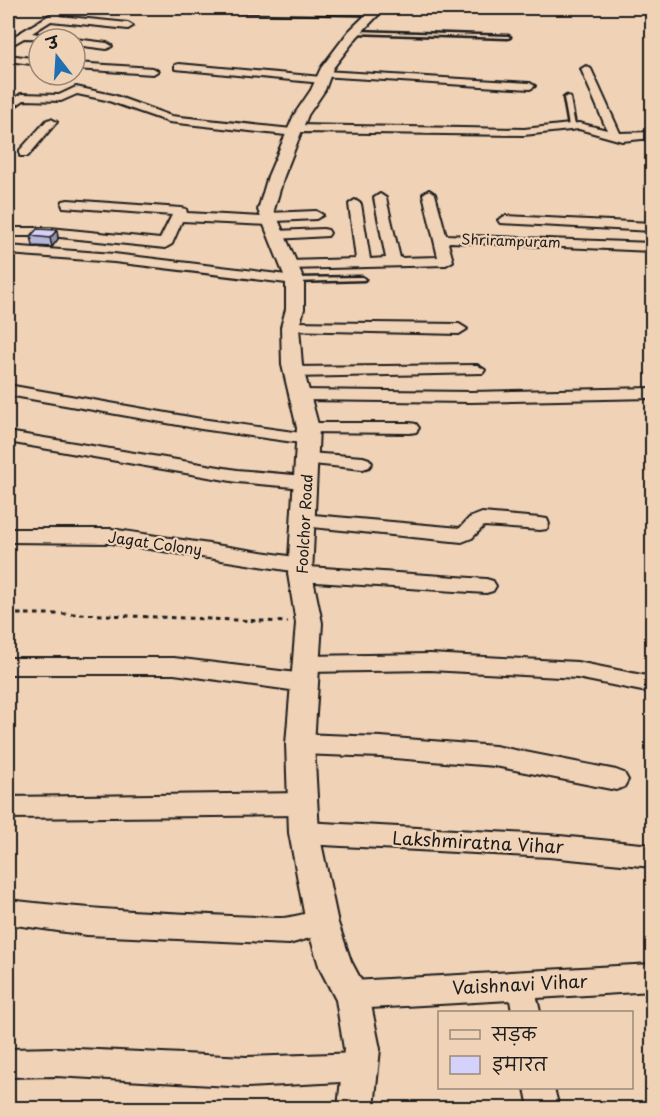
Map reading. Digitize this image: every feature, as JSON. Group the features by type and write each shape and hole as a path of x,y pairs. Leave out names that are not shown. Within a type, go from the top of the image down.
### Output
{"street":[{"path":"8,44 65,8"},
{"path":"162,8 376,10"},
{"path":"272,225 267,202 301,115 333,57 376,10"},
{"path":"49,18 128,26"},
{"path":"22,35 27,36"},
{"path":"87,44 107,46"},
{"path":"8,58 27,60"},
{"path":"179,67 323,77 530,86"},
{"path":"586,69 615,135"},
{"path":"87,71 119,84 169,119 296,130 524,132 572,126 615,135 652,135"},
{"path":"8,108 21,97 61,98 76,90 119,84 153,71"},
{"path":"24,153 51,122"},
{"path":"8,151 38,154"},
{"path":"429,195 441,241"},
{"path":"380,198 394,263"},
{"path":"68,204 181,212 180,217"},
{"path":"355,204 364,263"},
{"path":"8,232 50,232 165,244 177,217 272,225 320,225 272,225"},
{"path":"505,220 652,221"},
{"name":"Foolchor Road","path":"272,225 292,272 295,309 290,327 294,372 300,395 307,452 301,570 309,623 300,744 303,833 322,923 337,969 352,995 362,1049 356,1108"},
{"name":"Shrirampuram","path":"8,250 292,272 364,263 446,261 441,241 449,238 652,247"},
{"path":"290,327 459,329"},
{"path":"294,372 477,370"},
{"path":"8,390 201,424 307,452 363,463"},
{"path":"300,395 471,397 652,393"},
{"path":"8,438 237,476 307,452 410,428"},
{"path":"302,520 462,535 467,534 476,522 482,519 540,525"},
{"name":"Jagat Colony","path":"8,536 111,536 301,570 486,586"},
{"path":"8,666 174,666 305,674 430,662 577,670 652,685"},
{"path":"300,744 381,747 495,756 616,780"},
{"path":"8,808 302,804"},
{"name":"Lakshmiratna Vihar","path":"303,833 549,846 652,856"},
{"path":"8,912 87,922 289,931 322,923"},
{"name":"Vaishnavi Vihar","path":"352,995 652,978"},
{"path":"521,984 526,1011"},
{"path":"8,1063 56,1062 247,1072 360,1067"},
{"path":"540,1089 544,1108"}],"lane":[{"path":"356,32 508,36"},
{"path":"567,98 572,126"},
{"path":"292,272 362,279"}],"path":[{"path":"8,614 78,614 309,623"}],"building":[{"path":"37,229 57,230 50,238 31,236"}]}
